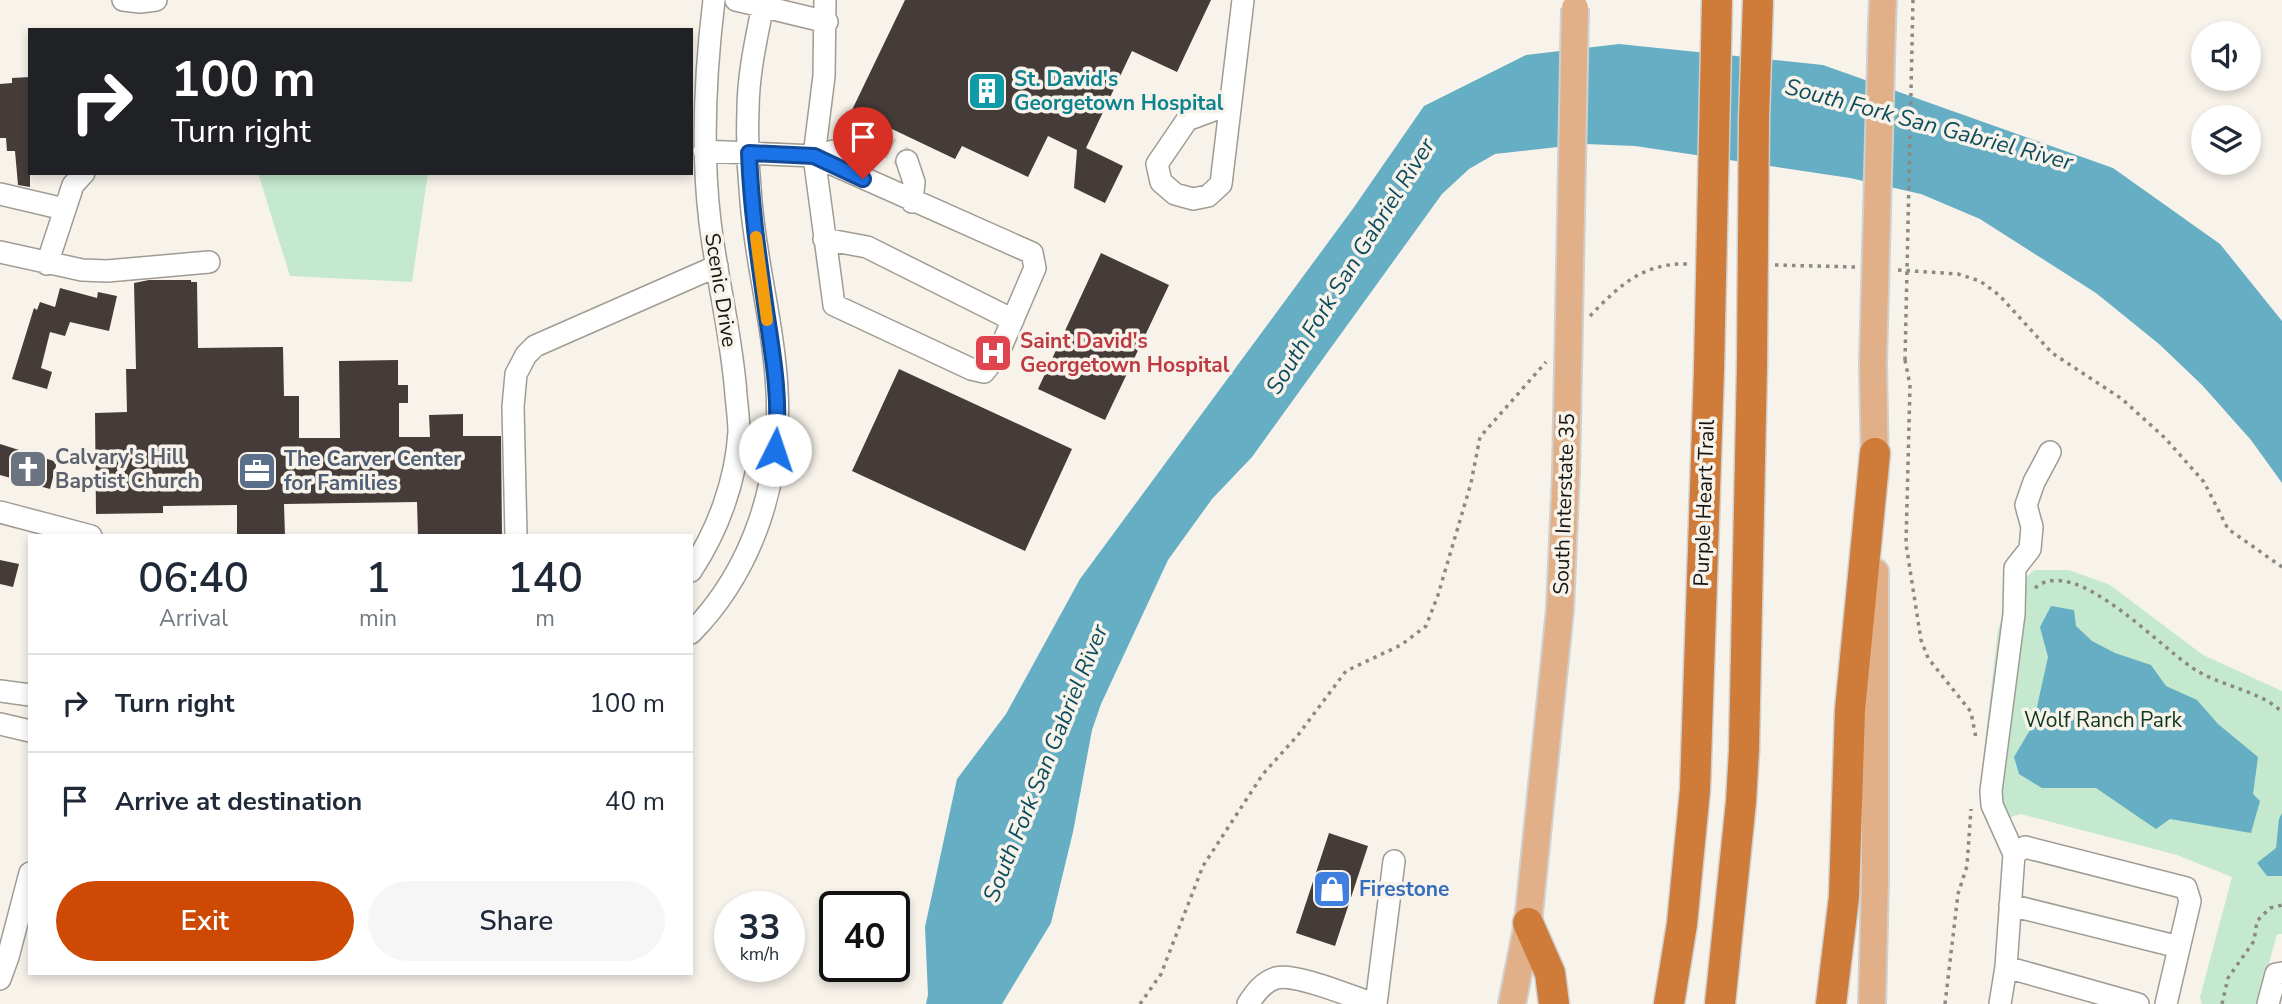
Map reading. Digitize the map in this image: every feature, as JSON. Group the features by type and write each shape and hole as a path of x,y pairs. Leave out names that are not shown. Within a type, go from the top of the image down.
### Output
{"highway":[{"name":"Purple Heart Trail","path":"1670,1004 1682,925 1695,790 1709,369 1717,0"},
{"name":"Purple Heart Trail","path":"1720,1004 1740,815 1744,750 1758,0"},
{"path":"1831,1004 1844,897 1850,710 1875,453"},
{"path":"1528,923 1550,973 1554,1004"}],"main road":[{"name":"South Interstate 35","path":"1512,1004 1528,923 1560,609 1566,472 1575,3"},
{"path":"1871,1004 1875,880 1873,363 1883,12"}],"street":[{"path":"123,0 156,0"},
{"name":"Scenic Drive","path":"693,568 707,547 722,512 734,469 739,431 735,377 710,222 704,151 705,97 714,0"},
{"path":"736,0 764,3 827,22"},
{"path":"814,156 912,202 1032,253 1035,268 998,354 984,372 971,369 834,306 814,156 824,76 827,22 825,0"},
{"path":"1230,104 1187,120 1157,164 1161,182 1175,194 1193,199 1208,196 1221,184 1243,0"},
{"name":"Scenic Drive","path":"693,631 706,618 752,544 765,506 778,432 777,388 751,201 747,108 764,3"},
{"path":"704,151 814,156 871,145"},
{"path":"907,161 914,182 912,202"},
{"path":"47,264 73,185 82,175"},
{"path":"0,194 64,209"},
{"path":"824,239 867,247 1013,320"},
{"path":"0,253 82,270 107,271 209,262"},
{"path":"516,534 513,407 516,374 526,355 535,346 717,266"},
{"path":"2000,1004 2006,967 2014,854 1992,805 1991,791 2014,614 2015,568 2030,549 2032,527 2026,505 2034,482 2050,453"},
{"path":"0,512 85,534"},
{"path":"0,691 28,695"},
{"path":"0,724 28,731"},
{"path":"2014,854 2025,848 2186,888 2190,901 2166,1004"},
{"path":"1248,1004 1259,988 1276,978 1298,979 1375,1004 1394,861"},
{"path":"0,979 28,881"},
{"path":"2010,905 2179,947"},
{"path":"2006,967 2137,1004"},
{"path":"2268,1004 2276,974 2282,973"}],"path":[{"path":"1913,0 1905,360 1910,386 1906,544 1921,640 1928,658 1971,712 1976,735 1975,748"},
{"path":"1589,318 1617,289 1639,273 1675,264 1688,264"},
{"path":"1767,265 1858,268"},
{"path":"1897,270 1958,274 1980,281 1999,295 2052,353 2122,399 2165,438 2204,482 2228,529 2282,567"},
{"path":"1140,1004 1161,974 1203,866 1263,774 1298,735 1346,671 1401,645 1426,626 1438,596 1467,495 1480,437 1551,357"},
{"path":"2014,614 2038,584 2060,580 2080,585 2143,627 2170,652 2197,671 2252,694 2282,712"},
{"path":"1945,1004 1958,894 1967,866 1972,800"},
{"path":"2222,1004 2228,978 2254,941 2257,921 2270,908 2282,905"}],"green space":[{"path":"259,175 428,175 412,282 290,276"},
{"name":"Wolf Ranch Park","path":"2034,570 2069,570 2110,585 2203,655 2282,691 2282,934 2277,934 2257,1004 2202,1004 2200,997 2232,877 2177,855 2021,814 2007,818 1984,806 1982,769 1998,630 2010,593"}],"water":[{"name":"South Fork San Gabriel River","path":"1619,44 1823,65 2113,168 2220,244 2282,321 2282,483 2251,440 2202,385 2159,344 2096,293 1980,219 1921,194 1850,178 1635,146 1585,144 1495,154 1469,169 1442,194 1252,457 1212,499 1168,560 1101,704 1092,730 1073,832 1051,923 1002,1004 926,1004 928,995 925,927 957,779 1006,714 1080,579 1352,210 1424,106 1526,55"},
{"path":"2051,606 2074,610 2076,626 2092,641 2115,653 2151,665 2166,686 2197,700 2218,724 2258,757 2253,794 2260,801 2251,833 2170,819 2156,829 2096,788 2042,788 2019,774 2014,757 2033,725 2048,657 2040,627"},
{"path":"2282,813 2282,876 2267,876 2257,863 2276,848"}],"building":[{"name":"St. David's Georgetown Hospital","path":"905,0 1211,0 1177,72 1132,51 1086,148 1123,166 1105,203 1074,188 1077,150 1048,136 1028,177 962,146 955,159 852,110"},
{"path":"28,77 30,187 18,185 15,151 7,151 6,138 0,138 0,84 12,83 12,78"},
{"path":"1101,253 1169,285 1105,420 1038,389"},
{"path":"149,280 197,282 198,348 283,347 284,396 299,396 299,438 340,438 339,361 398,360 398,385 408,385 408,403 399,403 399,437 430,437 429,415 463,414 463,436 501,436 502,534 418,534 417,502 284,504 285,534 237,534 237,505 163,506 163,513 96,514 95,413 127,412 126,369 136,369 134,283"},
{"path":"60,288 97,298 98,292 117,296 109,331 70,322 65,336 50,332 41,368 52,372 47,389 12,379 34,308 37,310 40,302 55,307"},
{"path":"899,369 1072,449 1025,551 852,471"},
{"name":"Calvary's Hill Baptist Church","path":"0,444 57,462 50,489 0,475"},
{"path":"0,560 19,564 13,587 0,584"},
{"name":"Firestone","path":"1329,833 1368,846 1335,946 1296,933"}],"tunnel":[{"path":"871,146 891,149 907,161"}],"slow traffic":[{"path":"756,237 767,320"}],"place":[{"name":"St. David's Georgetown Hospital","path":"987,91"},
{"name":"Saint David's Georgetown Hospital","path":"993,353"},
{"name":"Calvary's Hill Baptist Church","path":"28,469"},
{"name":"The Carver Center for Families","path":"257,471"},
{"name":"Firestone","path":"1332,889"}],"route":[{"path":"775,450 778,432 777,388 751,201 749,153 814,156 863,179"}]}
